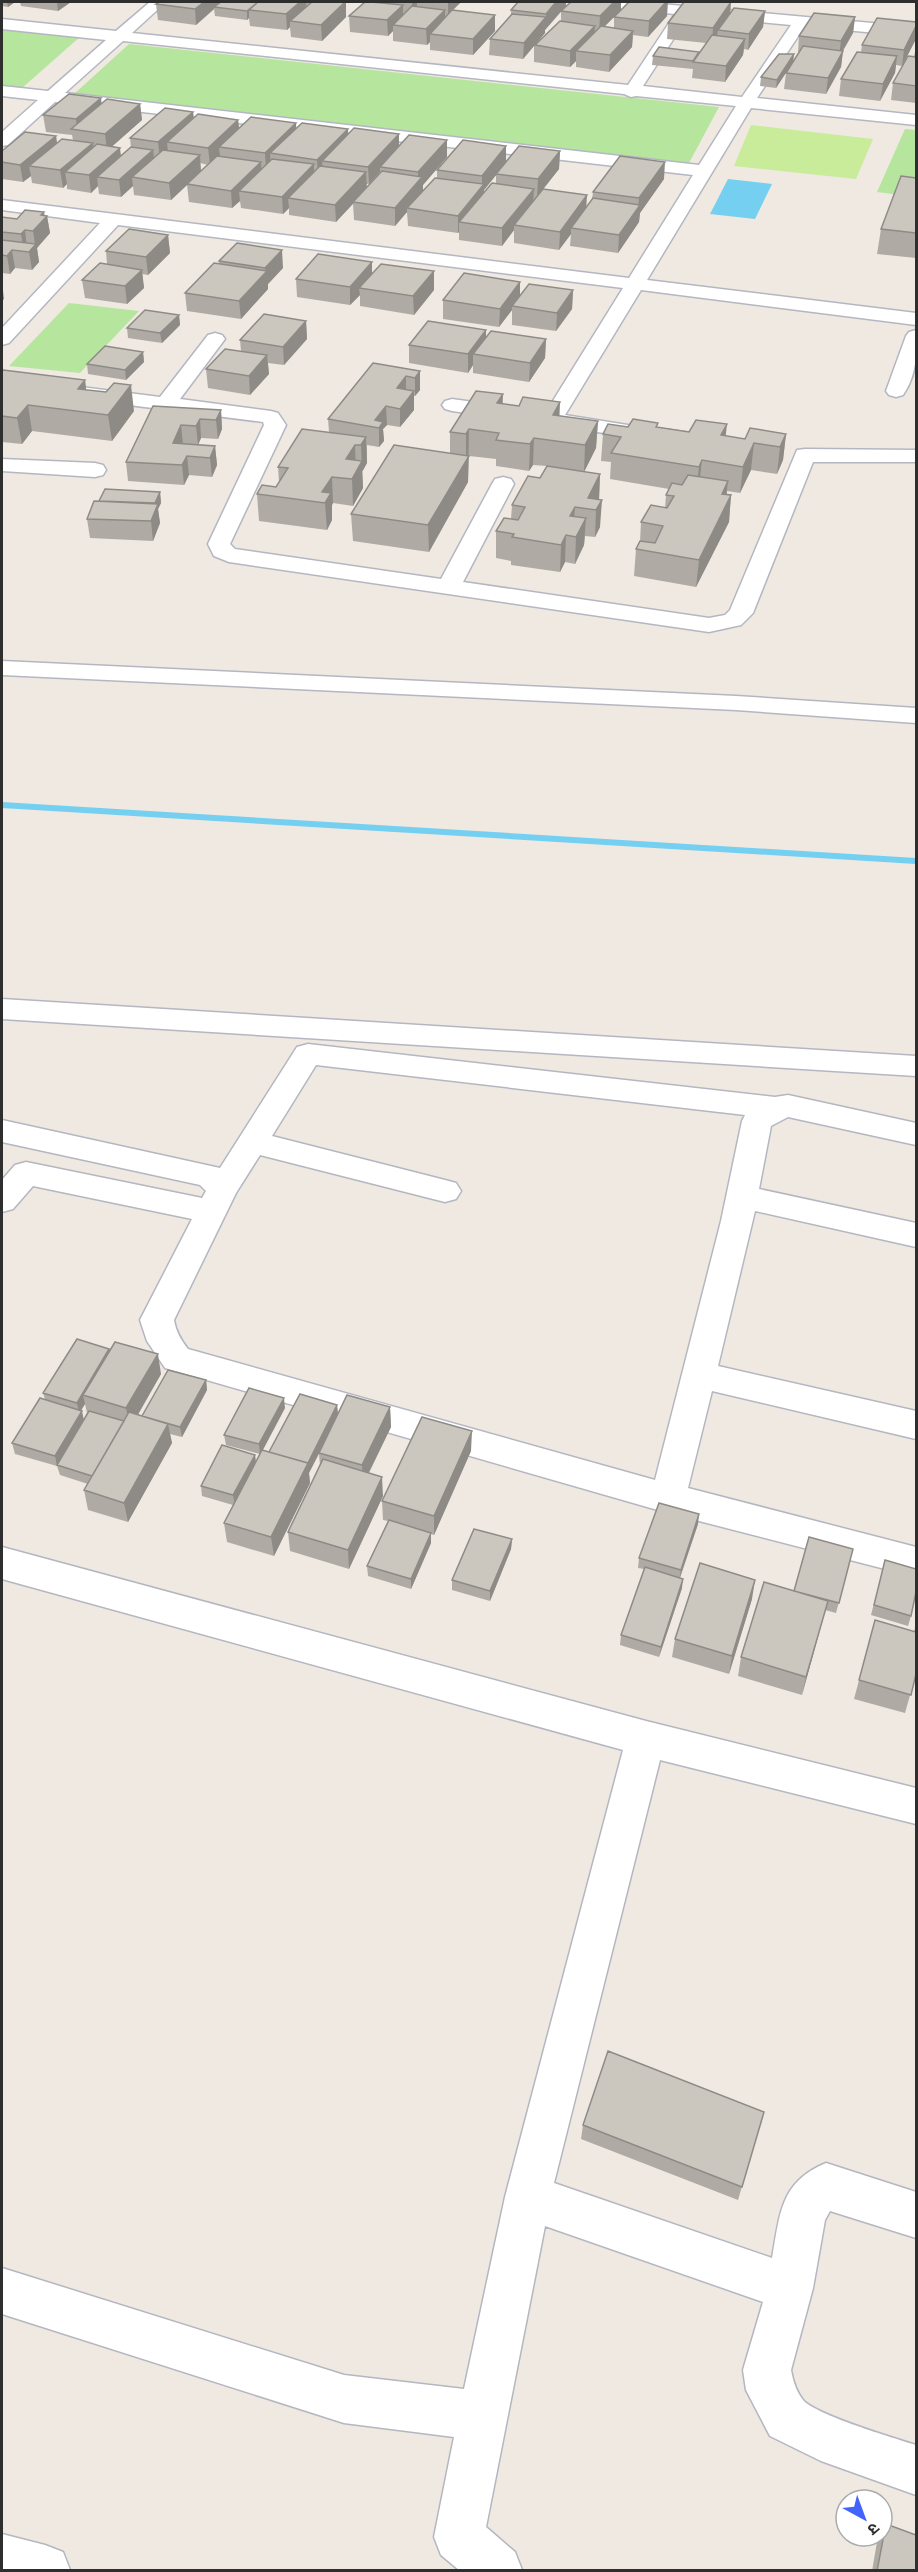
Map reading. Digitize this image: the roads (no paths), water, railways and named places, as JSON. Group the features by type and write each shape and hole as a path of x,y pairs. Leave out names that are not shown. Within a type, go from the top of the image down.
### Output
{"street":[{"path":"2,141 158,2"},
{"path":"596,2 916,32"},
{"path":"631,92 685,10"},
{"path":"551,421 746,103 801,21"},
{"path":"2,24 631,92 916,120"},
{"path":"2,91 704,171"},
{"path":"2,204 916,319"},
{"path":"2,339 113,219"},
{"path":"896,391 916,336"},
{"path":"166,403 214,339"},
{"path":"2,383 266,415 274,420 219,544 219,547 228,555 709,626 733,620 741,613 805,454"},
{"path":"452,405 667,436"},
{"path":"782,452 916,456"},
{"path":"2,465 96,470"},
{"path":"449,586 503,484"},
{"path":"2,668 736,703 916,716"},
{"path":"2,1009 916,1066"},
{"path":"916,1134 788,1106 775,1108 308,1054 216,1200 158,1320 158,1333 177,1359 668,1498 916,1562"},
{"path":"668,1498 742,1197 757,1121 775,1108"},
{"path":"2,1131 207,1175 214,1179 216,1200"},
{"path":"252,1142 445,1191"},
{"path":"2,1202 26,1173 216,1200"},
{"path":"742,1197 916,1235"},
{"path":"699,1375 916,1425"},
{"path":"2,1563 646,1739 916,1806"},
{"path":"497,2571 459,2537 528,2197 646,1739"},
{"path":"916,2215 826,2186 814,2195 803,2213 790,2288 767,2370 770,2390 787,2419 820,2437 916,2470"},
{"path":"528,2197 790,2288"},
{"path":"2,2291 344,2399 483,2416"},
{"path":"2,2559 45,2571"}],"water":[{"path":"728,179 772,184 755,219 710,214"}],"waterway":[{"path":"2,805 916,861"}]}
